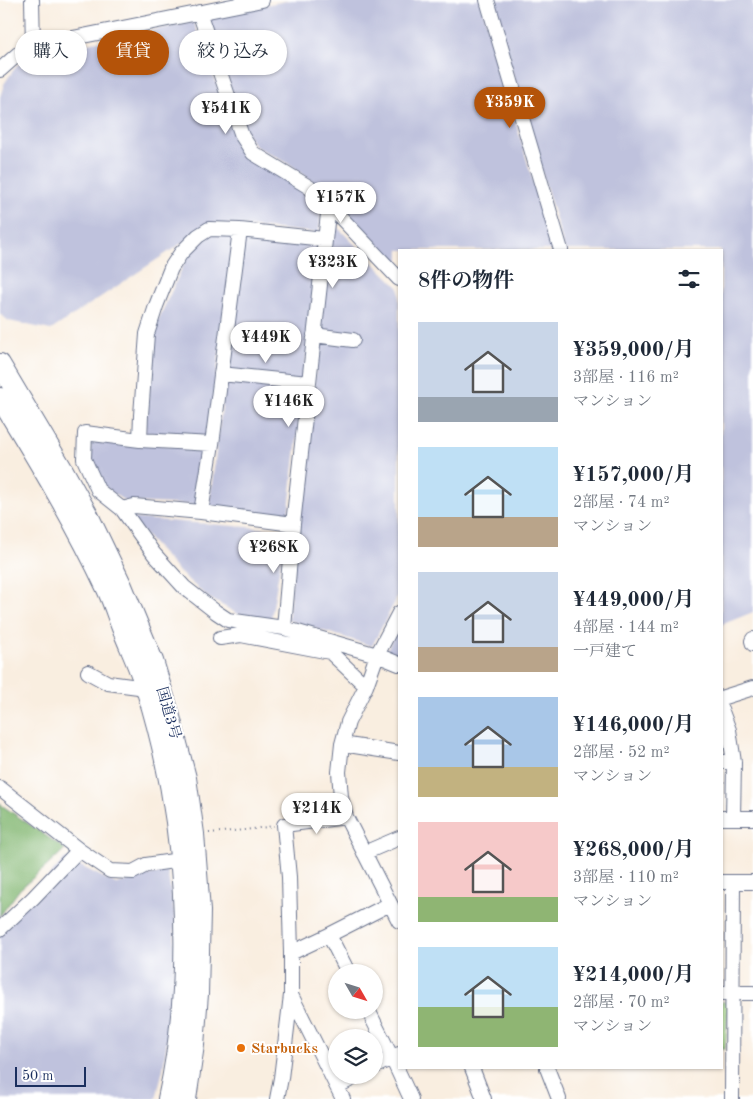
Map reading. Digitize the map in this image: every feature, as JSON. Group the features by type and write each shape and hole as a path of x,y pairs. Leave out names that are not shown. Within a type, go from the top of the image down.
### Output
{"highway":[{"name":"国道3号","path":"0,364 88,515 122,586 153,661 186,778 194,834 200,910 198,994 194,1044 186,1099"},
{"name":"国道3号","path":"0,398 55,489 107,590 146,688 169,781 178,836 184,917 183,995 178,1042 168,1099"}],"street":[{"path":"32,0 32,30"},
{"path":"87,35 262,0"},
{"path":"487,0 561,249"},
{"path":"199,12 242,136 253,153 309,187 398,278"},
{"path":"0,70 15,57"},
{"path":"284,628 293,524 328,205"},
{"path":"140,440 140,415 147,334 171,268 181,253 198,236 209,229 240,230 324,239"},
{"path":"202,512 240,230"},
{"path":"314,335 353,340"},
{"path":"221,374 308,383"},
{"path":"212,444 140,440 85,433 84,459 98,490 122,508 154,554 184,587 228,620 284,628 377,655 398,664"},
{"path":"122,508 134,506 202,512 293,524"},
{"path":"398,615 377,655 366,686 348,722 342,744 339,772 346,817 398,919"},
{"path":"220,638 241,635 330,652 366,686"},
{"path":"753,639 753,644"},
{"path":"88,672 108,683 146,688"},
{"path":"723,697 753,688"},
{"path":"723,714 730,730 727,818 753,818"},
{"path":"342,744 398,753"},
{"path":"0,788 79,850 110,871 133,872 146,865 180,860"},
{"path":"277,1099 291,995 289,877 284,825 346,817"},
{"path":"364,853 398,838"},
{"path":"0,929 79,850"},
{"path":"732,1099 727,1053 727,882 753,882"},
{"path":"291,952 390,904"},
{"path":"329,935 344,964"},
{"path":"727,993 753,993"},
{"path":"291,995 340,1093 350,1084"},
{"path":"373,1019 395,1056 383,1062"},
{"path":"400,1069 411,1099"},
{"path":"472,1069 484,1099"},
{"path":"547,1069 559,1099"}],"path":[{"path":"194,834 284,825"}],"shaded area":[{"path":"291,0 480,0 553,249 398,249 398,265 324,190 291,165 255,146 244,128 226,75 287,75 287,30 212,30 207,16"},
{"path":"491,0 753,0 753,612 723,624 723,249 565,249"},
{"path":"194,22 197,30 179,30 179,75 213,75 235,136 286,177 321,210 319,233 212,223 51,330 9,321 0,314 0,97 4,84 15,68 15,75 87,75 87,43 97,41 97,75 169,75 169,30 153,30"},
{"path":"332,222 398,287 398,596 372,646 288,620"},
{"path":"212,234 235,236 208,437 145,433 155,327 190,251"},
{"path":"244,237 319,246 288,518 209,506"},
{"path":"91,439 205,448 198,505 126,502 104,487 90,456"},
{"path":"130,518 286,530 271,619 238,614 209,598 179,572"},
{"path":"398,629 398,658 386,651"},
{"path":"65,858 116,884 167,870 175,917 173,997 163,1069 156,1099 0,1099 0,933"}],"green space":[{"path":"0,804 65,849 20,889 0,916"},
{"path":"723,1002 729,1005 725,1049 723,1049"}],"place":[{"name":"Starbucks","path":"241,1048"}]}
